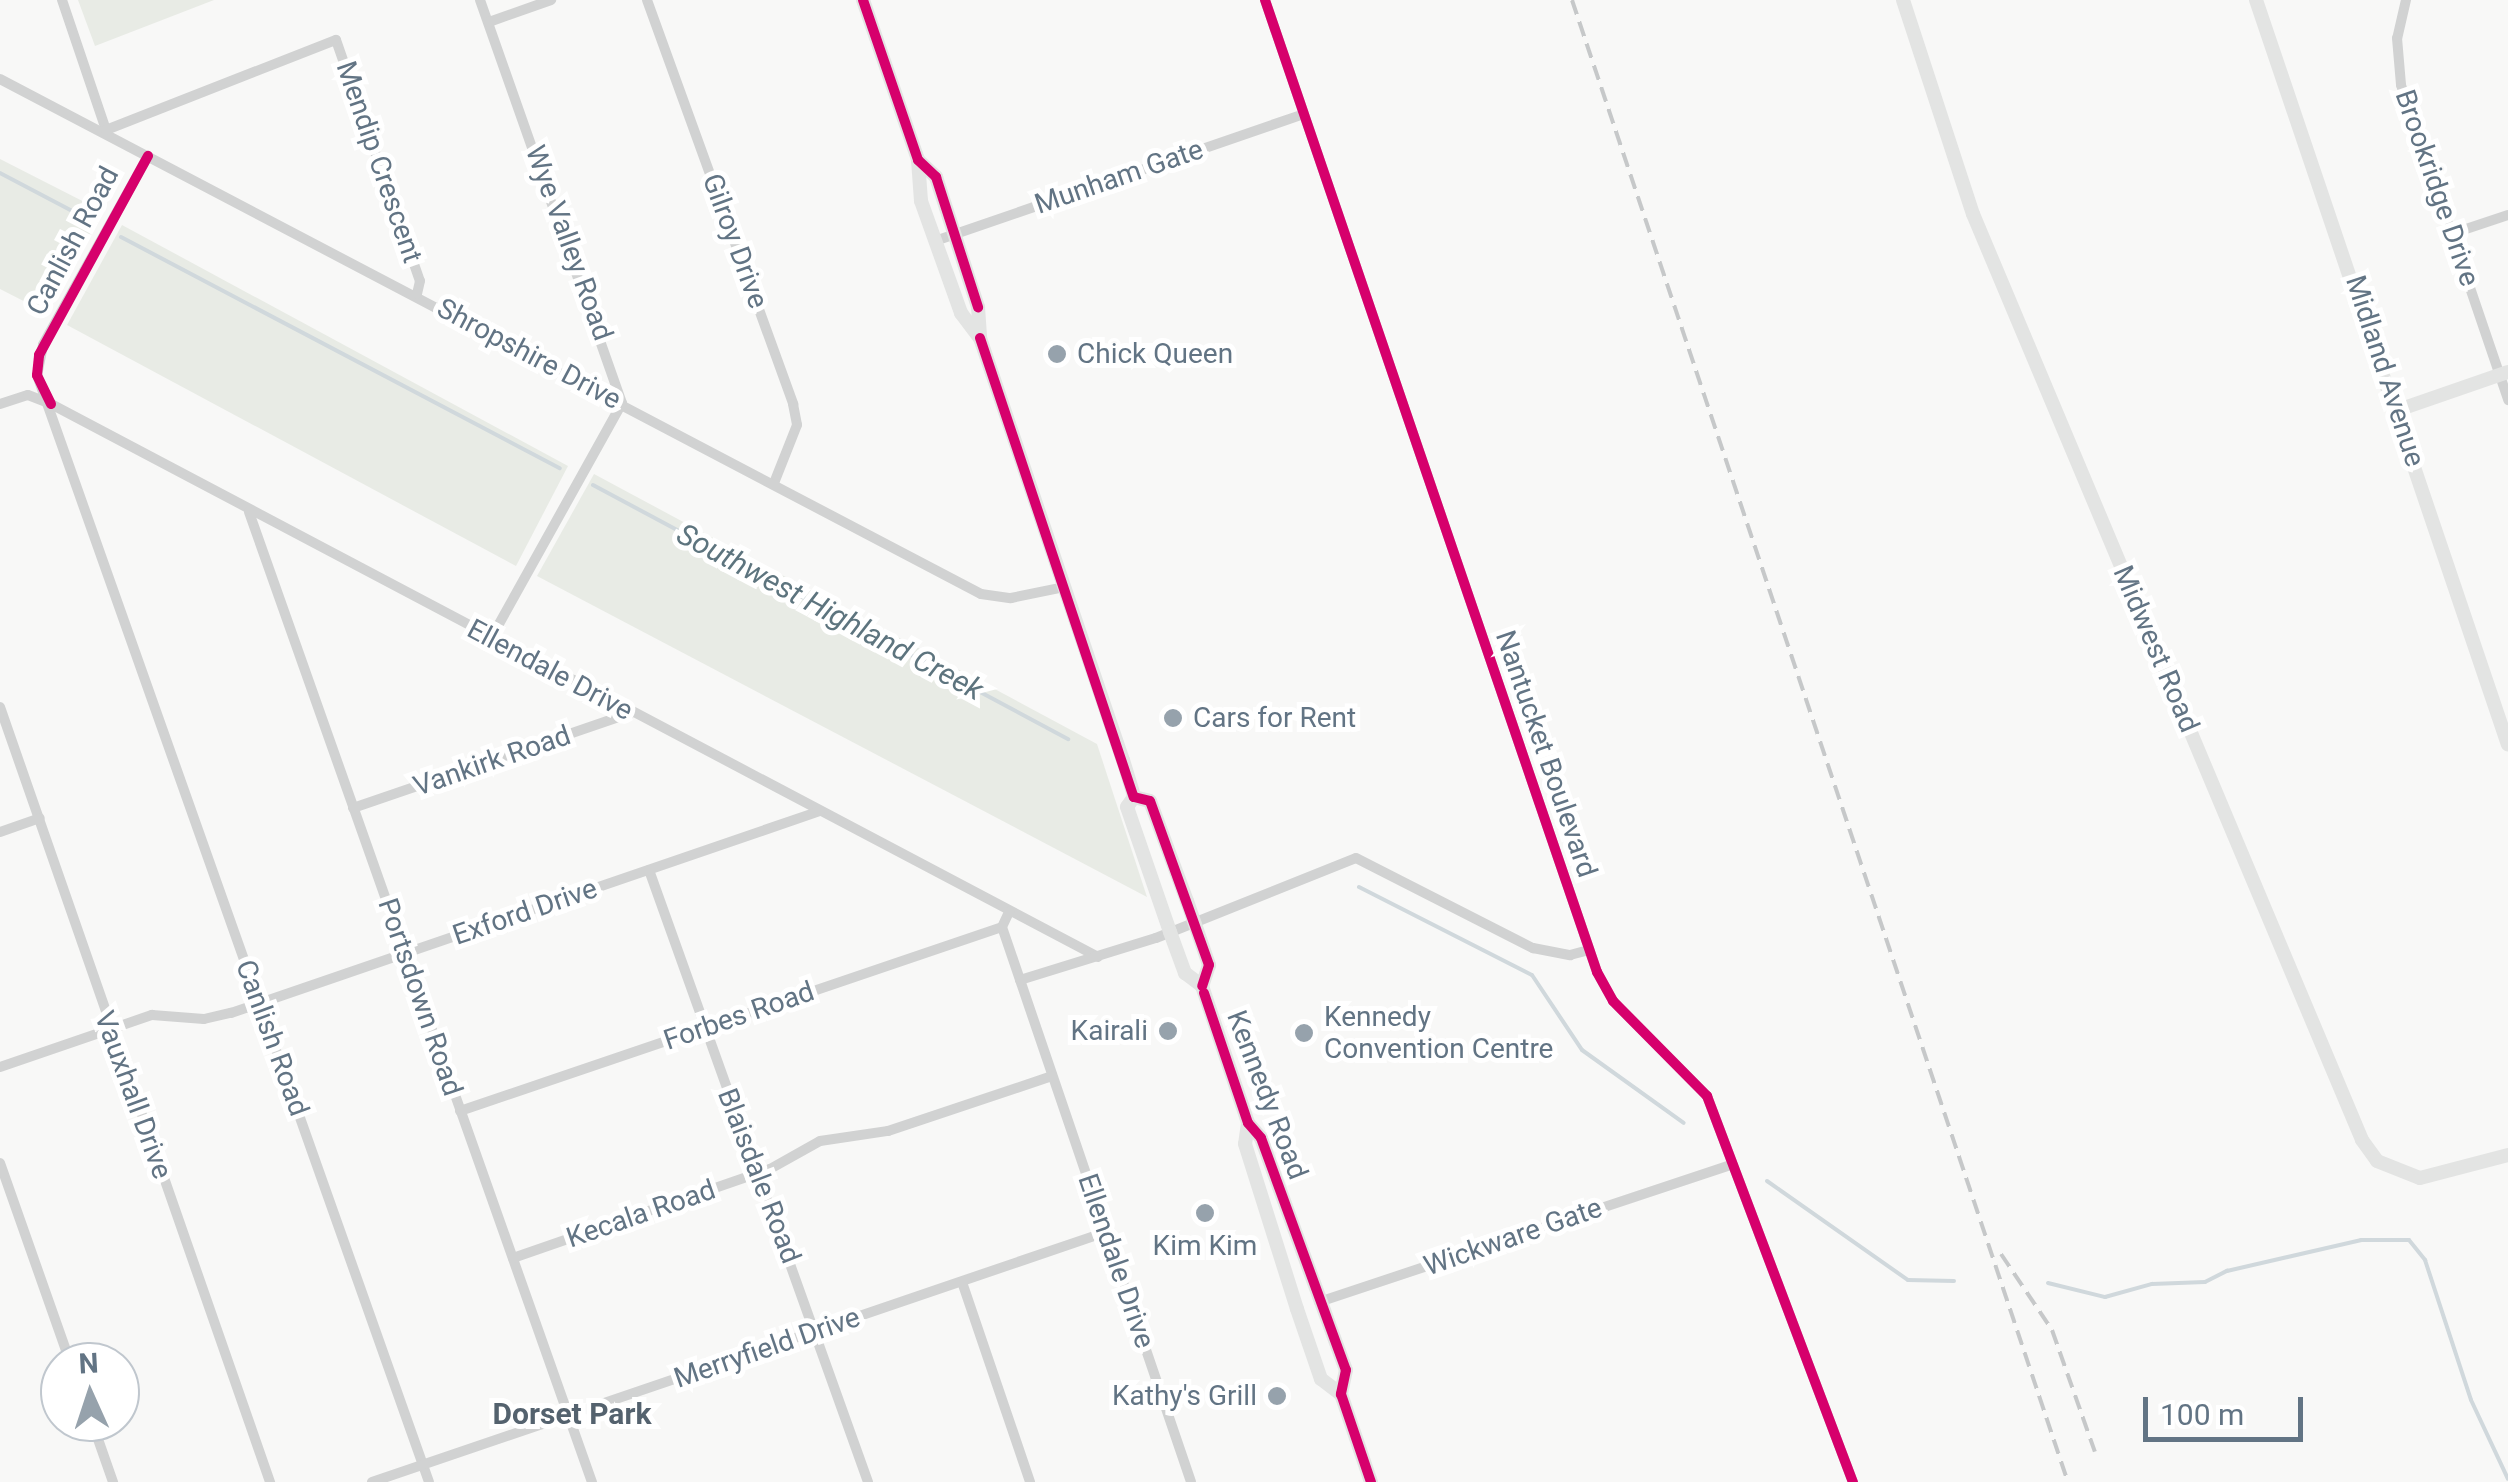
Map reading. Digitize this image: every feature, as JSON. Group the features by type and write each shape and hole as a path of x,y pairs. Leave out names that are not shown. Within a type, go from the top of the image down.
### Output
{"main road":[{"name":"Kennedy Road","path":"863,0 918,160 915,184 961,314 980,338"},
{"name":"Midwest Road","path":"1903,0 1974,214 2362,1140 2376,1161 2420,1178 2508,1155"},
{"name":"Midland Avenue","path":"2256,0 2508,744"},
{"name":"Kennedy Road","path":"918,160 936,177 978,307 980,338 1134,797"},
{"path":"2398,410 2504,373"},
{"name":"Kennedy Road","path":"1134,797 1150,800 1193,919 1209,965 1202,986"},
{"name":"Kennedy Road","path":"1134,797 1127,808 1170,932 1185,972 1202,986 1248,1123 1261,1138 1346,1370 1340,1394"},
{"name":"Kennedy Road","path":"1248,1123 1244,1144 1297,1309 1321,1378 1340,1394 1371,1482"},
{"name":"Wickware Gate","path":"1297,1309 1319,1302"}],"street":[{"path":"62,0 106,130"},
{"name":"Wye Valley Road","path":"480,0 622,404"},
{"path":"488,22 551,0"},
{"name":"Gilroy Drive","path":"647,0 793,404 797,425 774,483"},
{"name":"Nantucket Boulevard","path":"1265,0 1589,950 1613,1001 1700,1086 1816,1371 1853,1482"},
{"name":"Brookridge Drive","path":"2406,0 2397,30 2398,71 2451,234 2504,373 2508,400"},
{"name":"Mendip Crescent","path":"106,130 336,40 420,281 417,294"},
{"name":"Shropshire Drive","path":"0,79 106,130 148,156 417,294 981,594 1011,598 1064,587"},
{"name":"Munham Gate","path":"935,241 1303,114"},
{"name":"Canlish Road","path":"148,156 39,356 37,375 51,404 429,1482"},
{"path":"2451,234 2508,215"},
{"name":"Ellendale Drive","path":"0,404 28,395 51,404 249,512 1098,957"},
{"path":"491,638 622,404"},
{"name":"Portsdown Road","path":"249,512 592,1482"},
{"name":"Vauxhall Drive","path":"0,707 109,1029 270,1482"},
{"name":"Vankirk Road","path":"353,808 631,713"},
{"name":"Exford Drive","path":"0,1067 152,1015 214,1018 820,811"},
{"path":"0,832 40,818"},
{"path":"1020,980 1170,932 1193,919 1356,858 1533,948 1570,955 1589,950"},
{"name":"Blaisdale Road","path":"649,870 754,1175 790,1249 868,1482"},
{"path":"1002,927 1008,912"},
{"name":"Ellendale Drive","path":"1002,927 1191,1482"},
{"name":"Forbes Road","path":"460,1111 1002,927"},
{"name":"Kecala Road","path":"512,1258 754,1175 820,1141 888,1132 1052,1076"},
{"path":"0,1163 63,1342"},
{"name":"Wickware Gate","path":"1319,1302 1730,1165"},
{"name":"Merryfield Drive","path":"372,1482 1106,1232"},
{"path":"962,1282 1030,1482"},
{"path":"99,1442 113,1482"}],"shaded area":[{"path":"78,0 214,0 95,46"},
{"path":"0,159 102,211 47,313 0,289"},
{"path":"122,225 568,466 516,566 67,325"},
{"path":"594,474 1097,744 1147,897 537,576"}],"waterway":[{"name":"Southwest Highland Creek","path":"0,173 89,220"},
{"name":"Southwest Highland Creek","path":"121,237 560,468"},
{"name":"Southwest Highland Creek","path":"593,485 1068,739"},
{"name":"Southwest Highland Creek","path":"1359,887 1532,975 1582,1050 1684,1123"},
{"name":"Southwest Highland Creek","path":"1767,1181 1908,1280 1954,1281"},
{"name":"Southwest Highland Creek","path":"2048,1283 2105,1297 2152,1284 2205,1282 2227,1271 2361,1240 2409,1240 2425,1260 2471,1400 2508,1479"}],"railway":[{"path":"1572,0 2068,1482"},
{"path":"2001,1254 2052,1330 2095,1452"}],"cycle path":[{"path":"863,0 918,160 936,177 978,307"},
{"path":"1265,0 1597,972 1613,1001 1707,1096 1853,1482"},
{"path":"51,404 37,375 39,355 148,156"},
{"path":"980,338 1134,797 1150,801 1209,965 1202,986"},
{"path":"1204,993 1248,1123 1261,1138 1346,1370 1341,1394 1371,1482"}],"place":[{"name":"Chick Queen","path":"1057,354"},
{"name":"Cars for Rent","path":"1173,718"},
{"name":"Kairali","path":"1168,1031"},
{"name":"Kennedy Convention Centre","path":"1304,1033"},
{"name":"Kim Kim","path":"1205,1213"},
{"name":"Kathy's Grill","path":"1277,1396"}],"district":[{"name":"Dorset Park","path":"572,1414"}]}
